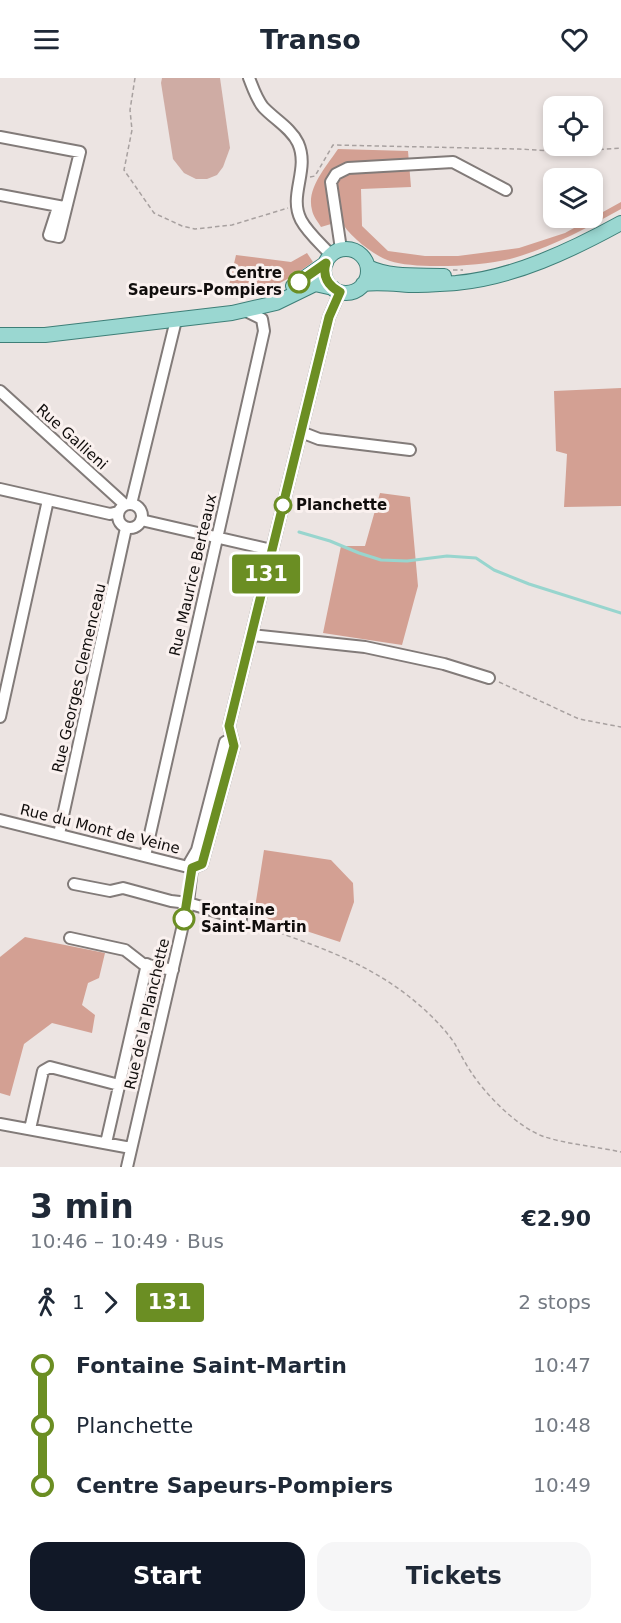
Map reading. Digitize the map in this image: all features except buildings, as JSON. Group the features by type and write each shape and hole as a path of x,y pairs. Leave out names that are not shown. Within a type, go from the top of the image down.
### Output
{"main road":[{"path":"363,284 425,285 468,282 530,265 621,223"},
{"path":"0,327 41,328 243,304 265,299 299,282 332,256 353,250 366,261 368,267 363,284 351,292 321,284 311,285 276,303 246,311 45,335 0,335"},
{"path":"332,256 326,279 337,290"},
{"path":"368,267 385,274 395,275 494,275"}],"street":[{"path":"249,78 263,106 293,135 298,143 303,172 296,196 300,219 332,256"},
{"path":"0,137 80,152 69,202 62,207 0,195"},
{"path":"332,256 331,182 336,174 348,168 453,162 506,190"},
{"name":"Rue de la Planchette","path":"126,1167 188,903 192,868 202,864 234,746 229,726 337,290"},
{"name":"Rue Maurice Berteaux","path":"145,855 264,331 262,320 246,311"},
{"path":"0,489 110,514 124,508 140,510 141,520 137,526 126,528 120,524 124,508 171,334 170,321 152,315"},
{"name":"Rue Gallieni","path":"0,391 122,502 124,508"},
{"path":"301,432 319,439 410,450"},
{"path":"0,717 48,500"},
{"path":"141,520 272,550"},
{"name":"Rue Georges Clemenceau","path":"59,834 126,528"},
{"path":"252,635 365,647 444,664 489,678"},
{"name":"Rue du Mont de Veine","path":"0,820 192,868"},
{"path":"74,884 110,891 123,888 171,901 188,903 242,919"},
{"path":"70,938 124,950 147,964 172,970"},
{"path":"106,1143 147,964"},
{"path":"30,1129 43,1071 50,1067 119,1084"},
{"path":"0,1124 131,1148"}],"path":[{"path":"135,78 130,110 132,130 124,170 154,213 182,226 195,229 232,225 298,206"},
{"path":"301,178 315,176 333,145 567,152 621,148"},
{"path":"447,270 468,270"},
{"path":"489,678 579,719 621,727"},
{"path":"242,919 322,947 375,973 408,995 428,1013 453,1042 484,1089 527,1128 545,1137 621,1152"}],"shaded area":[{"path":"162,78 220,78 230,148 223,167 217,175 207,179 196,179 184,173 173,159"},
{"path":"338,149 408,151 411,187 361,189 362,226 388,251 425,256 458,256 519,248 574,228 587,228 531,253 505,260 453,266 402,264 390,261 369,250 344,227 341,221 321,227 314,217 311,202 315,186"},
{"path":"621,202 621,209 603,219 603,212"},
{"path":"307,253 313,262 282,282 262,291 226,298 236,255 291,262"},
{"path":"621,388 621,506 564,507 567,454 556,451 554,391"},
{"path":"380,493 410,497 418,586 402,645 323,633 341,546 365,546"},
{"path":"264,850 331,860 353,883 354,902 340,942 254,914"},
{"path":"25,937 105,953 99,978 88,983 82,1005 95,1015 92,1033 52,1023 24,1044 10,1096 0,1093 0,957"}],"waterway":[{"path":"299,532 381,560 407,561 447,556 476,558 494,570 529,584 621,613"}],"bus line":[{"name":"131","path":"184,919 192,868 202,864 234,746 229,726 329,317 340,292 329,285 326,279 324,273 326,263 299,282"}],"place":[{"name":"Centre Sapeurs-Pompiers","path":"299,282"},
{"name":"Planchette","path":"283,505"},
{"name":"Fontaine Saint-Martin","path":"184,919"}]}
